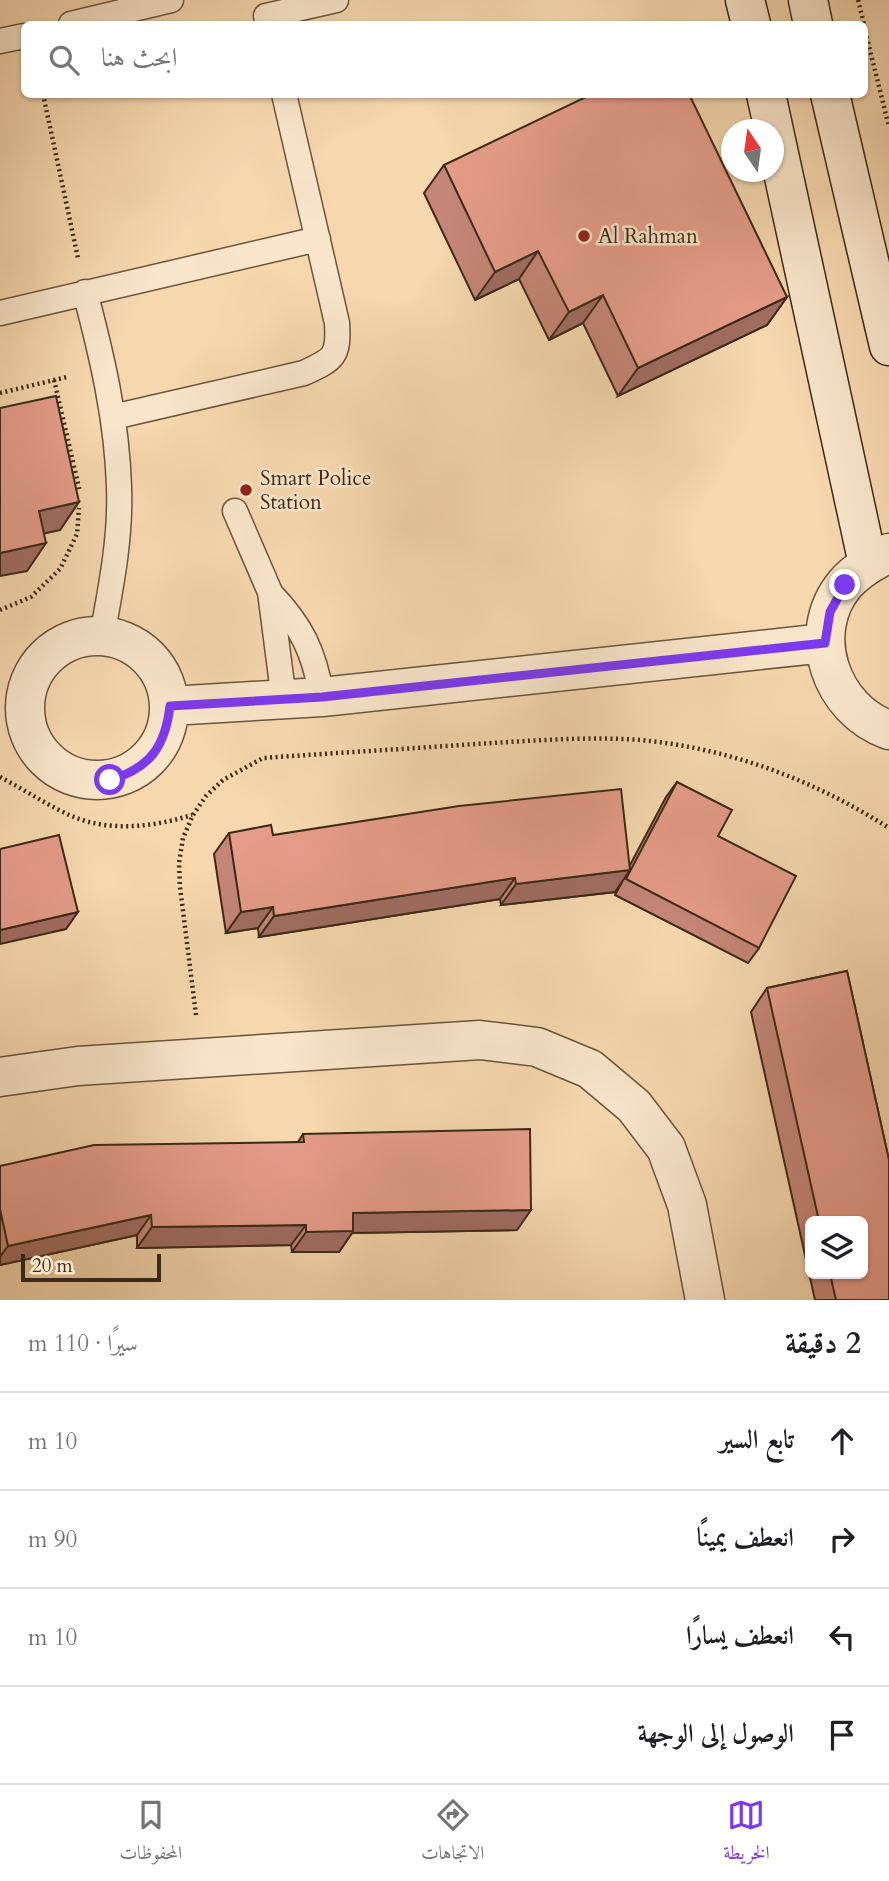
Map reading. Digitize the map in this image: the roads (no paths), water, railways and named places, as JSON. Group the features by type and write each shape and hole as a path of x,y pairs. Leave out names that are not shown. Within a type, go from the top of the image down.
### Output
{"street":[{"path":"745,0 750,21"},
{"path":"808,0 812,21"},
{"path":"767,98 878,558 845,585 830,612 825,643 831,676 848,704 875,725 889,730"},
{"path":"831,98 889,346"},
{"path":"0,735 68,775 89,781 110,780 130,774 146,762 160,745 168,726 170,706 166,684 156,666 141,650 123,640 102,636 82,637 63,645 17,676 27,690 24,711 27,731 50,764"},
{"path":"170,706 322,697 825,643"},
{"path":"0,1077 78,1066 480,1040 537,1047 590,1069 634,1106 666,1148 687,1205 705,1300"}],"lane":[{"path":"84,21 171,0"},
{"path":"265,13 336,0"},
{"path":"0,41 21,37"},
{"path":"113,417 304,373 329,361 338,344 337,323 285,98"},
{"path":"0,313 317,239"},
{"path":"85,292 106,368 119,488 114,566 102,636"},
{"path":"235,512 270,592 284,700"},
{"path":"270,592 290,614 306,639 317,667 322,697"}],"place":[{"name":"Al Rahman","path":"584,236"},
{"name":"Smart Police Station","path":"246,490"}]}
